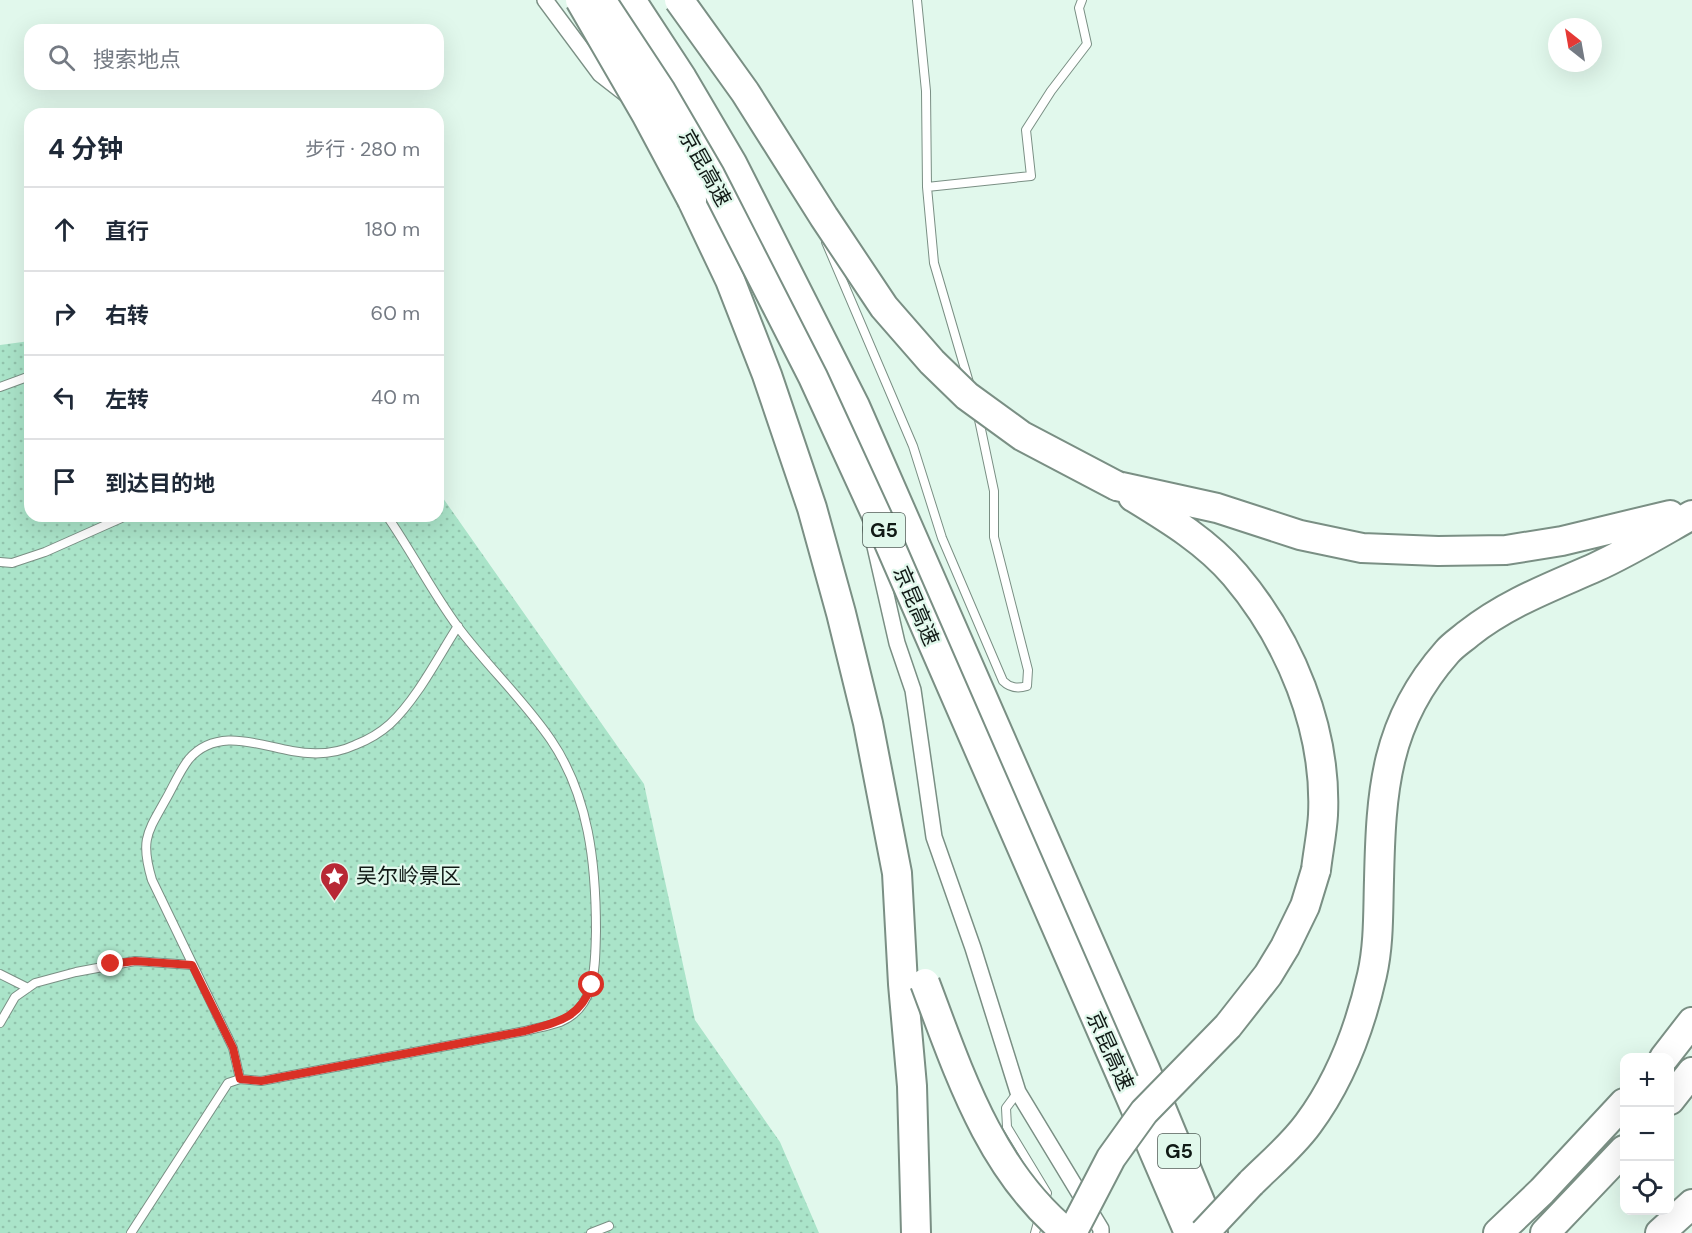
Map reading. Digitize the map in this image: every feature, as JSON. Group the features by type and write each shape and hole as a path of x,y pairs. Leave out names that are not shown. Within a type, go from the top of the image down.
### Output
{"highway":[{"path":"579,0 646,114 692,200 730,280 763,364 812,508 842,613 868,723 897,873 925,983 963,1081 989,1136 1020,1184 1049,1217 1067,1233"},
{"name":"京昆高速","path":"601,0 661,91 710,174 823,397 1134,1076 1213,1233"},
{"name":"京昆高速","path":"631,0 682,78 732,163 855,406 1134,1076 1189,1233"},
{"path":"679,0 745,92 884,308 932,362 967,396 1022,436 1117,486 1178,525 1208,549 1234,574 1255,602 1286,651 1298,678 1320,765 1323,814 1316,870 1305,906 1286,947 1268,975 1228,1026 1143,1112 1111,1158 1072,1233"},
{"path":"1117,486 1217,508 1300,535 1362,548 1438,551 1506,550 1562,541 1649,521 1692,508"},
{"path":"1204,1233 1307,1125 1331,1089 1360,1022 1372,973 1378,934 1383,795 1393,746 1409,705 1427,678 1449,650 1485,621 1524,598 1599,566 1692,516"},
{"path":"897,873 903,984 912,1086 916,1233"},
{"path":"1668,1053 1692,1022"},
{"path":"1674,1095 1692,1072"},
{"path":"1498,1233 1542,1191 1620,1107"},
{"path":"1545,1233 1620,1154"},
{"path":"1660,1233 1692,1204"}],"street":[{"path":"545,0 600,74 671,131 769,276 804,334 848,436 897,642 913,690 934,837 973,948 1018,1092 1101,1229 1101,1233"}],"lane":[{"path":"822,234 913,446 942,538 1003,681 1009,686 1020,688 1027,686 1028,670 994,537 994,490 983,438 934,263 927,187 926,91 917,0"},
{"path":"927,187 1031,176 1026,130 1051,91 1087,44 1079,8 1083,0"},
{"path":"736,97 775,126 789,145 791,180 796,189"},
{"path":"0,387 24,378"},
{"path":"0,562 12,563 45,552 112,522"},
{"path":"131,1233 228,1083 240,1079 261,1081 525,1031 561,1022 586,1000 596,968 596,883 582,807 564,762 550,738 458,626 391,522"},
{"path":"240,1079 233,1048 152,880 146,862 145,845 148,831 189,759 201,750 232,739 310,753 331,753 352,747 374,736 403,710 458,626"},
{"path":"0,1023 15,997 36,983 111,964 135,961 192,965"},
{"path":"0,974 28,988"},
{"path":"1018,1092 1006,1108 1007,1127 1047,1193 1035,1233"},
{"path":"591,1233 609,1226"}],"green space":[{"name":"吴尔岭景区","path":"24,342 24,522 444,522 444,500 644,784 695,1020 780,1142 819,1233 0,1233 0,345"}],"place":[{"name":"吴尔岭景区","path":"335,902"}],"route":[{"path":"111,964 135,961 192,965 233,1048 240,1079 261,1081 525,1031 561,1022 586,1000 592,985"}]}
